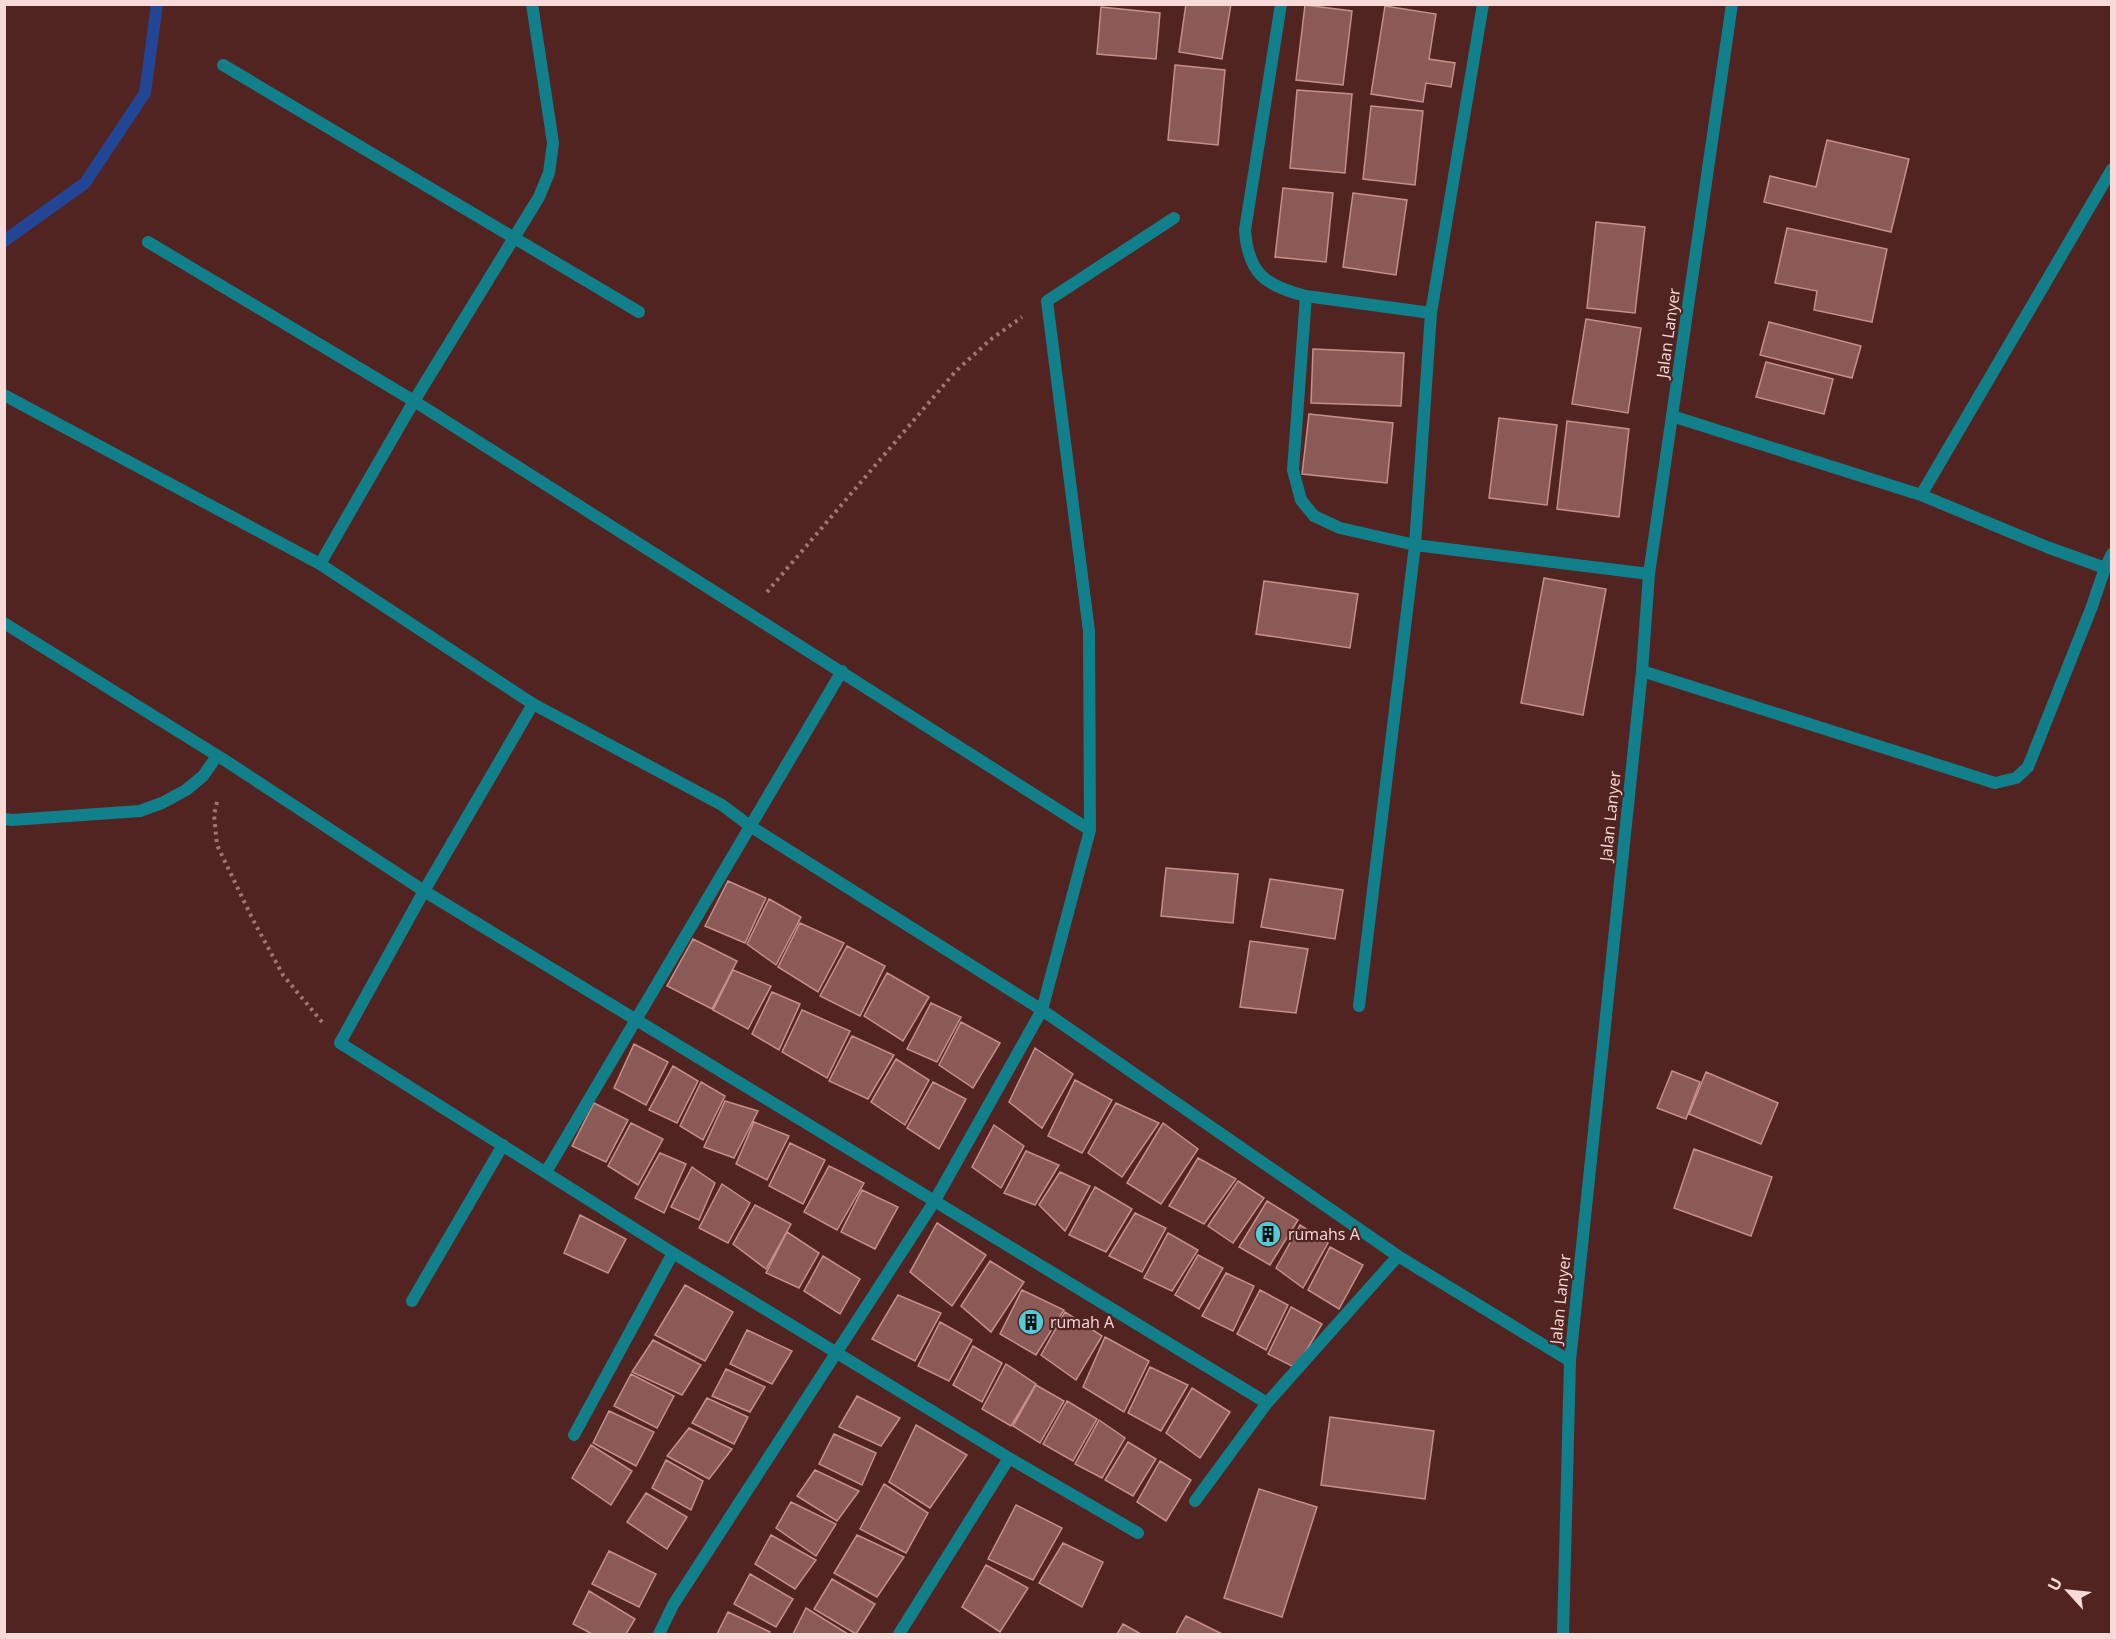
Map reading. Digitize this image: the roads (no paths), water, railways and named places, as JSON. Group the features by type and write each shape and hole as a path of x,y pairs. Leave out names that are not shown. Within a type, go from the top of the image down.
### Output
{"street":[{"path":"320,564 414,401 539,197 549,173 552,143 532,4"},
{"path":"1281,4 1245,230 1246,248 1251,261 1260,276 1287,291 1306,296 1431,313"},
{"path":"1359,1006 1415,545 1431,313 1483,4"},
{"name":"Jalan Lanyer","path":"1563,1635 1570,1361 1642,671 1649,574 1732,4"},
{"path":"223,65 639,312"},
{"path":"1921,495 2112,169"},
{"path":"659,1635 673,1605 934,1202 1042,1010 1090,830 1089,631 1047,301 1174,218"},
{"path":"148,242 414,401 1090,830"},
{"path":"1306,296 1293,470 1301,500 1314,516 1340,528 1415,545 1649,574"},
{"path":"4,395 320,564 533,704 722,805 750,826 1042,1010 1398,1256 1570,1361"},
{"path":"1672,416 1921,495 2047,547 2105,568"},
{"path":"1642,671 1995,783 2016,777 2028,767 2112,554"},
{"path":"4,623 222,758 424,891 1267,1404"},
{"path":"546,1172 842,671"},
{"path":"533,704 424,891 340,1043 673,1253 1009,1458 1138,1533"},
{"path":"4,819 140,811 162,803 186,790 222,758"},
{"path":"412,1301 503,1145"},
{"path":"574,1435 673,1253"},
{"path":"1195,1501 1267,1404 1398,1256"},
{"path":"906,1632 1009,1458"}],"waterway":[{"path":"4,241 85,183 145,93 157,4"}],"place":[{"name":"rumahs A","path":"1268,1234"},
{"name":"rumah A","path":"1031,1322"}]}
